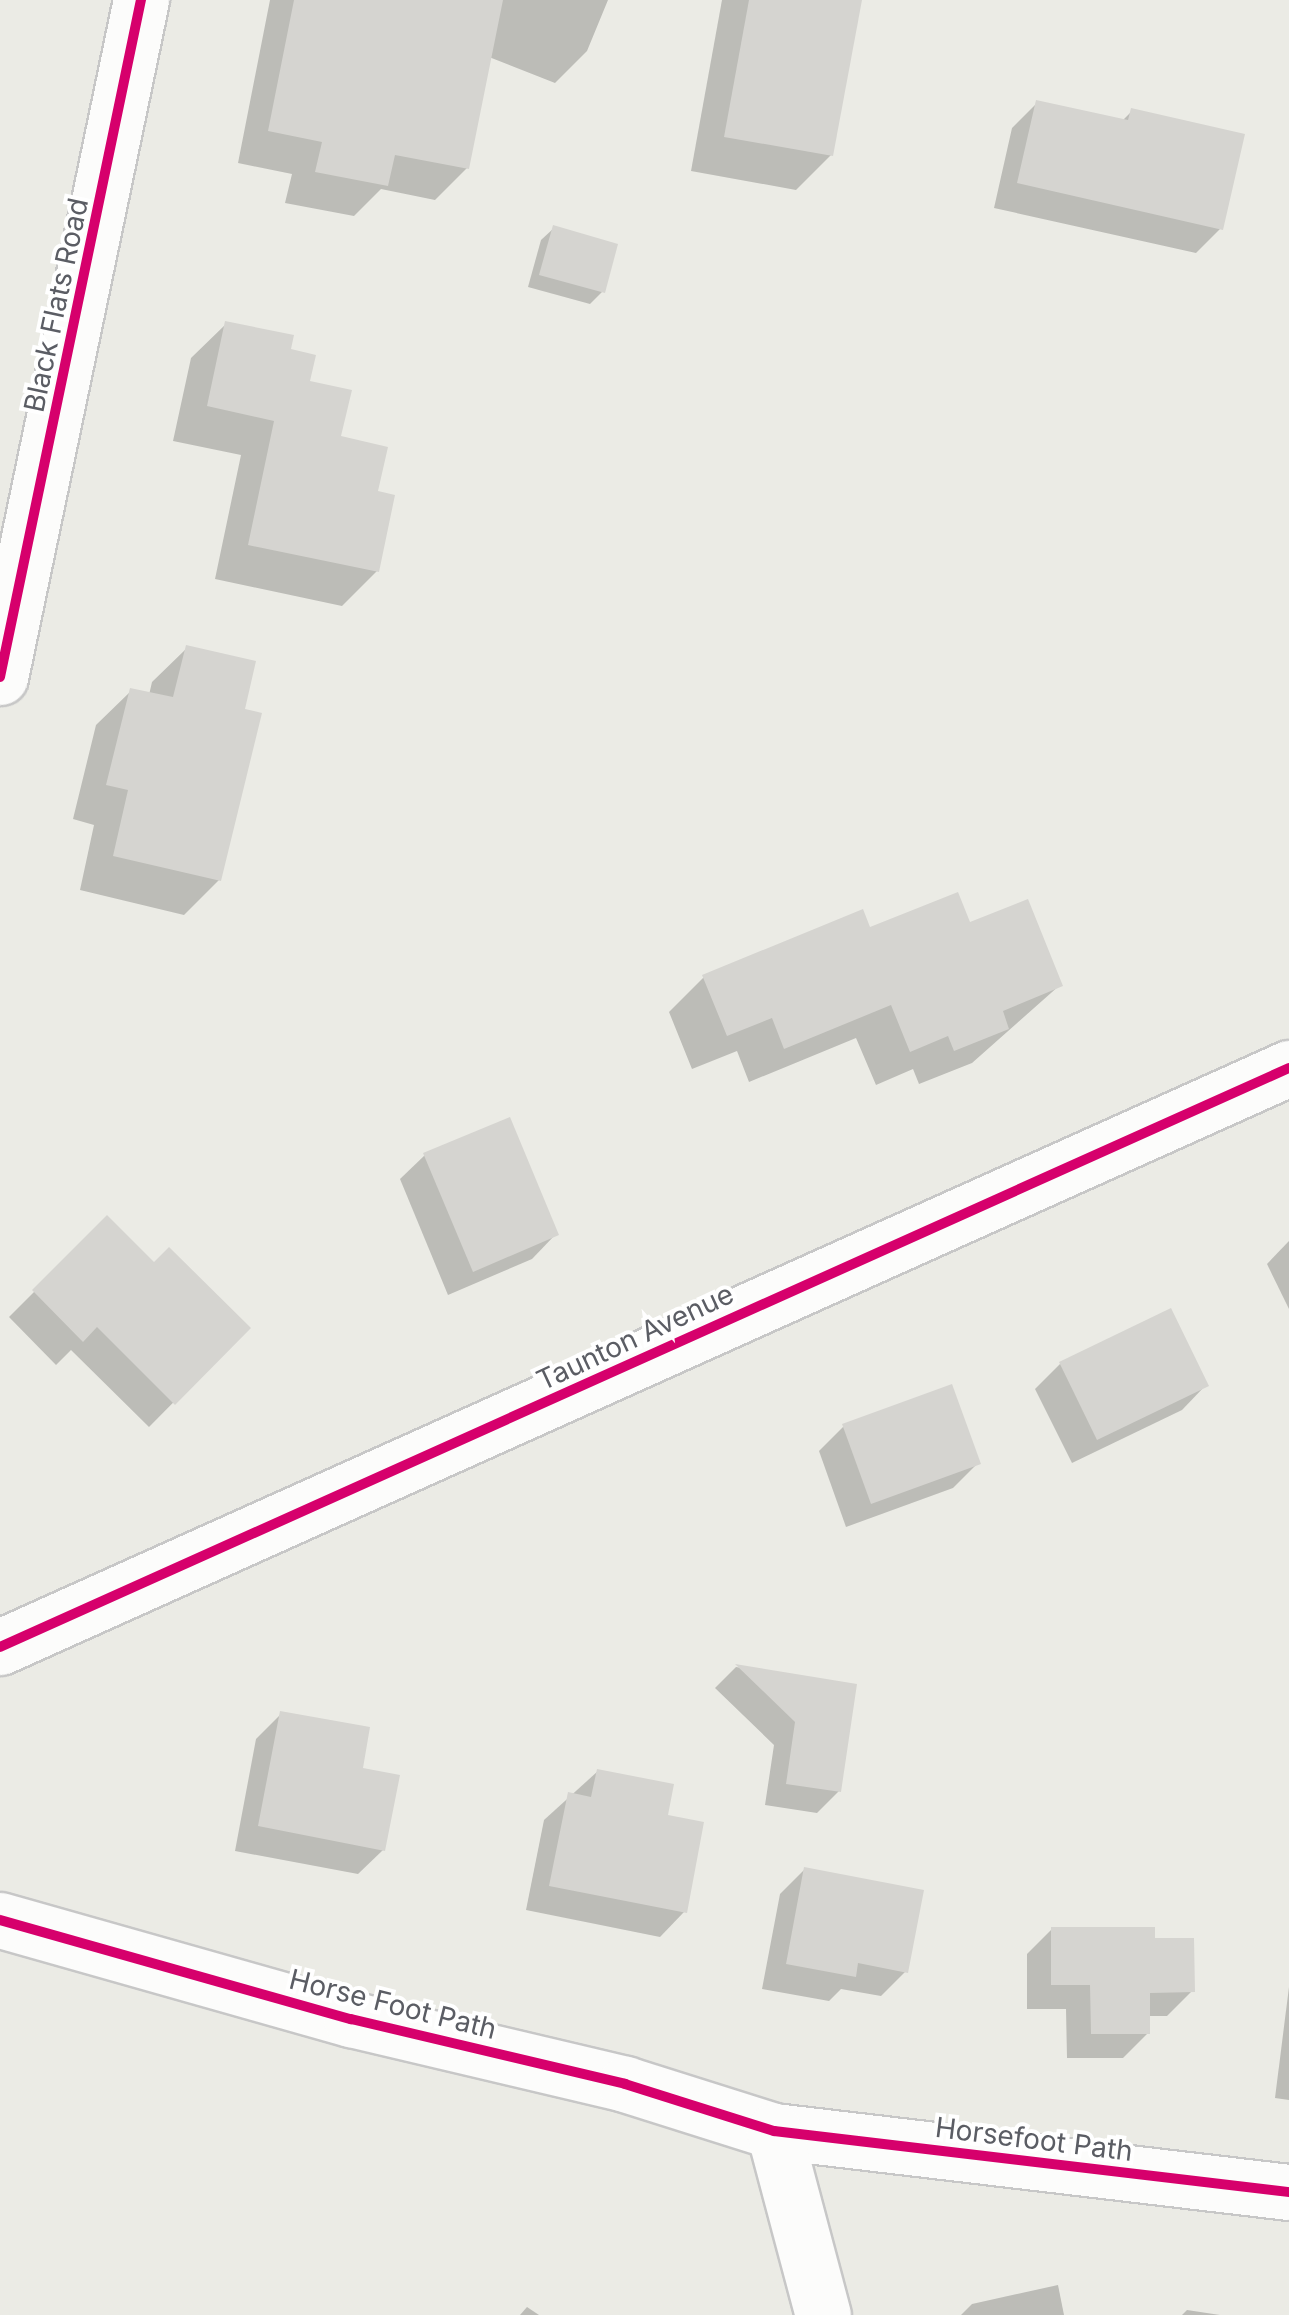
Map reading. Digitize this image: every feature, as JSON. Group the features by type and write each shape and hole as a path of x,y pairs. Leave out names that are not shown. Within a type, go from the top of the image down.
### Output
{"street":[{"name":"Black Flats Road","path":"0,677 142,0"},
{"name":"Taunton Avenue","path":"0,1646 1289,1068"},
{"name":"Horse Foot Path","path":"0,1920 351,2019 625,2084 774,2131"},
{"name":"Horsefoot Path","path":"774,2131 1289,2192"},
{"path":"774,2131 824,2315"}],"building":[{"path":"294,0 503,0 469,169 395,155 388,186 315,172 322,142 268,131"},
{"path":"749,0 862,0 833,156 724,137"},
{"path":"1036,100 1128,120 1131,108 1245,134 1223,230 1017,183"},
{"path":"553,225 618,244 605,293 539,275"},
{"path":"225,321 294,335 291,349 316,355 310,381 352,390 341,436 388,447 378,491 395,495 379,572 248,545 274,421 207,406"},
{"path":"186,645 256,661 245,709 262,713 221,881 113,856 128,790 106,785 130,688 173,697"},
{"path":"958,892 970,922 1028,899 1063,986 1003,1011 1009,1029 954,1051 948,1036 910,1052 891,1005 784,1049 772,1018 727,1036 702,975 863,909 870,927"},
{"path":"510,1117 559,1235 473,1272 423,1153"},
{"path":"107,1215 154,1262 169,1247 251,1328 175,1405 97,1327 83,1342 32,1290"},
{"path":"1171,1308 1209,1386 1097,1440 1059,1362"},
{"path":"952,1384 981,1464 871,1504 842,1424"},
{"path":"735,1664 857,1684 841,1792 786,1784 795,1722"},
{"path":"280,1711 370,1727 363,1768 400,1775 385,1851 258,1826"},
{"path":"597,1769 674,1784 668,1815 704,1822 687,1913 549,1886 568,1792 591,1797"},
{"path":"804,1867 924,1890 908,1973 858,1963 856,1977 786,1964"},
{"path":"1051,1927 1155,1927 1155,1938 1194,1938 1195,1992 1150,1993 1150,2034 1091,2034 1090,1985 1051,1985"}],"cycle path":[{"path":"0,677 141,0"},
{"path":"0,1647 1289,1068"},
{"path":"0,1920 351,2019 625,2084 774,2131 1289,2192"}]}
